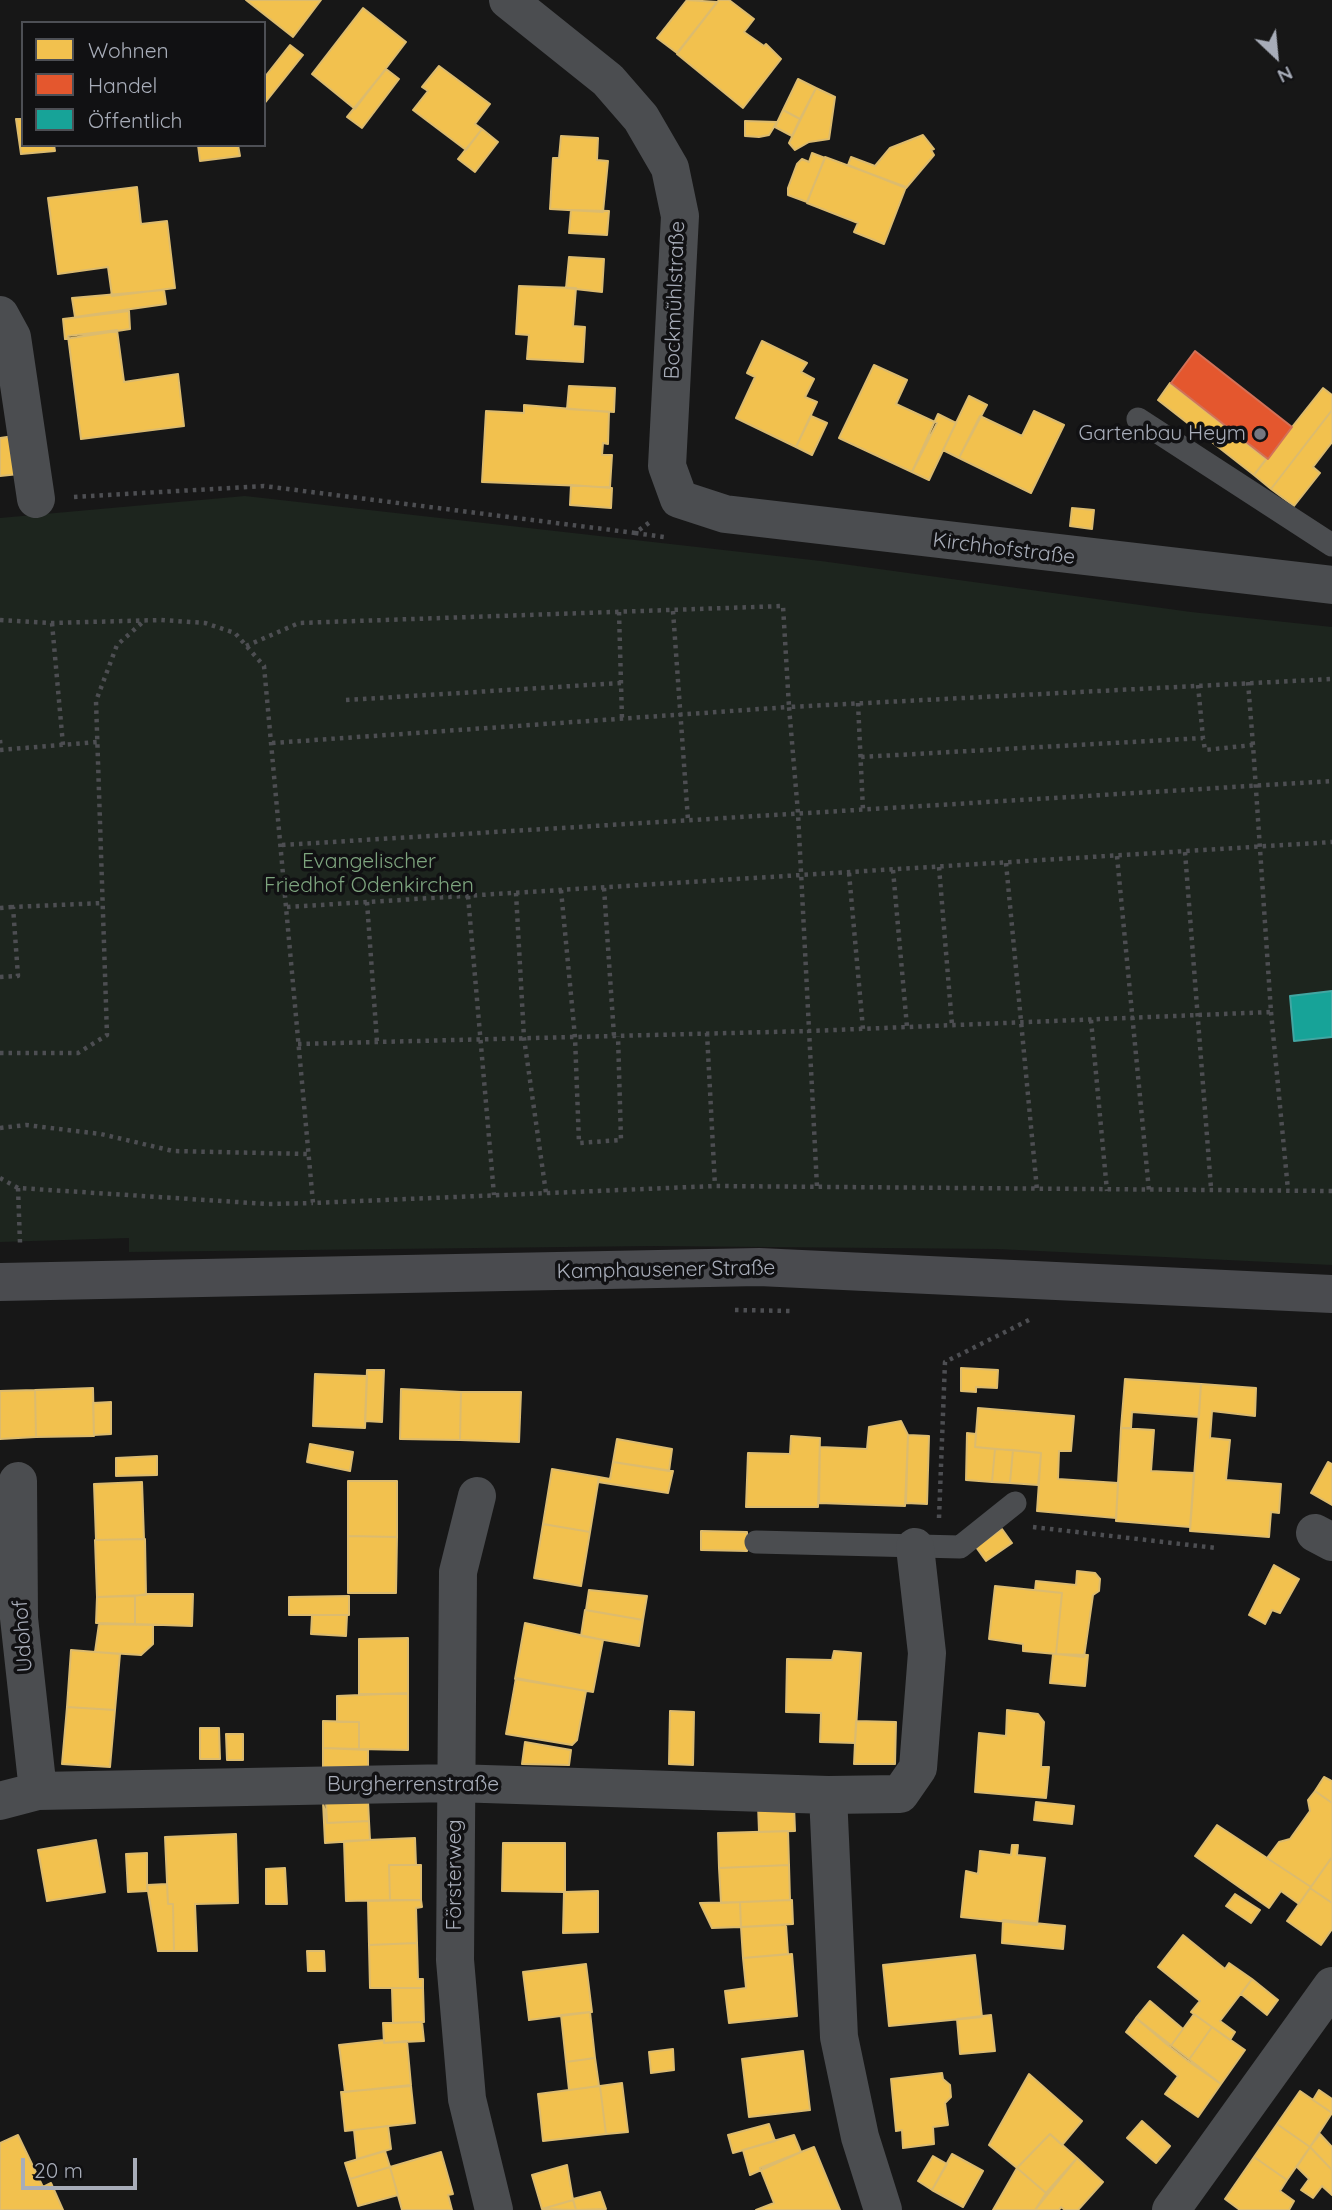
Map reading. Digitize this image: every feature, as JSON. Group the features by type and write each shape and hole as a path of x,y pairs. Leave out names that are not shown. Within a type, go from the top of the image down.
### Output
{"main road":[{"name":"Kamphausener Straße","path":"0,1282 759,1267 1332,1294"}],"street":[{"name":"Bockmühlstraße","path":"508,0 608,80 641,118 670,168 680,216 667,467 679,499"},
{"path":"0,315 12,337 36,499"},
{"name":"Kirchhofstraße","path":"679,499 725,514 1332,585"},
{"name":"Udohof","path":"18,1481 19,1618 38,1791"},
{"name":"Försterweg","path":"477,1496 458,1572 454,1783 455,1960 467,2099 495,2210"},
{"name":"Burgherrenstraße","path":"0,1801 38,1791 454,1783 828,1795 900,1794 918,1768 927,1653 926,1547"},
{"path":"828,1795 839,2036 860,2137 883,2210"},
{"path":"1171,2210 1332,1986"}],"lane":[{"path":"1138,419 1332,545"},
{"path":"756,1542 960,1547 1015,1503"}],"path":[{"path":"36,499 264,486 635,533 679,499"},
{"path":"246,646 299,623 783,606 798,813 799,876 817,1187"},
{"path":"673,611 688,820"},
{"path":"619,612 622,719"},
{"path":"0,620 52,623 205,623 235,634 264,666 313,1203"},
{"path":"0,1053 78,1053 107,1035 96,701 117,645 145,621"},
{"path":"52,623 63,745"},
{"path":"272,744 789,707 1332,679"},
{"path":"1248,682 1271,1012 1289,1190"},
{"path":"346,700 621,683"},
{"path":"1198,685 1205,750 1253,746"},
{"path":"858,704 863,810"},
{"path":"861,757 1203,738"},
{"path":"0,740 0,750 97,742"},
{"path":"282,845 1332,781"},
{"path":"287,908 1332,842"},
{"path":"1185,852 1211,1188"},
{"path":"1117,856 1149,1191"},
{"path":"1006,863 1037,1190"},
{"path":"939,867 952,1025"},
{"path":"893,870 907,1027"},
{"path":"849,873 863,1029"},
{"path":"561,890 575,1037 579,1143 621,1140 604,888"},
{"path":"516,893 524,1038 546,1193"},
{"path":"468,896 494,1195"},
{"path":"367,902 377,1042"},
{"path":"0,908 103,903"},
{"path":"0,976 18,976 13,907"},
{"path":"298,1044 810,1031 1271,1012"},
{"path":"1091,1020 1107,1191"},
{"path":"707,1033 715,1186"},
{"path":"0,1128 26,1125 101,1134 173,1151 308,1154"},
{"path":"0,1178 18,1188 268,1203 715,1186 1187,1192 1211,1188 1332,1191"},
{"path":"723,1310 805,1311"},
{"path":"926,1547 945,1362 1033,1318 1020,1318"},
{"path":"990,1522 1216,1548"}],"green space":[{"name":"Evangelischer Friedhof Odenkirchen","path":"245,496 821,561 1191,612 1332,627 1332,1265 997,1249 652,1246 129,1252 129,1238 0,1242 0,518"}],"building: Wohnen":[{"path":"246,0 321,0 293,37"},
{"path":"687,0 717,2 677,53 657,38"},
{"path":"719,0 729,0 754,19 744,32 764,46 766,44 781,59 743,108 677,54"},
{"path":"363,8 406,42 355,109 312,74"},
{"path":"290,45 303,55 266,101 266,75"},
{"path":"439,66 490,104 475,124 482,129 466,150 413,110 428,91 422,87"},
{"path":"386,69 399,79 362,128 347,117"},
{"path":"798,79 816,88 800,119 783,110"},
{"path":"816,88 835,97 829,139 809,142 795,150 789,143"},
{"path":"783,110 800,119 792,136 775,127"},
{"path":"16,119 21,119 21,147 54,147 55,151 21,154"},
{"path":"745,121 777,122 769,135 759,137 745,136"},
{"path":"482,129 498,142 475,172 458,159"},
{"path":"923,135 934,149 931,150 934,155 906,188 848,165 851,157 875,166 890,148"},
{"path":"561,136 598,138 597,160 608,161 603,212 550,209 553,158 559,158"},
{"path":"198,147 238,147 240,156 200,161"},
{"path":"812,153 825,158 807,202 788,195 788,188 797,164 802,159 809,162"},
{"path":"825,157 906,187 884,244 854,232 858,223 807,203"},
{"path":"137,187 141,224 167,221 175,288 112,296 108,267 58,274 48,198"},
{"path":"571,210 609,211 607,235 569,233"},
{"path":"569,257 604,259 602,292 566,288"},
{"path":"519,286 576,288 573,326 585,327 583,362 527,359 529,335 516,334"},
{"path":"164,290 166,304 75,317 72,298"},
{"path":"129,311 130,329 65,339 63,319"},
{"path":"117,330 124,382 178,374 184,426 81,439 68,336"},
{"path":"762,341 807,363 801,372 814,379 805,397 817,402 796,447 736,418 755,377 747,373"},
{"path":"874,365 907,380 896,404 937,423 912,472 839,438"},
{"path":"1170,383 1266,459 1254,475 1158,400"},
{"path":"569,386 615,388 614,412 567,409"},
{"path":"1323,388 1332,395 1332,410 1271,489 1254,475"},
{"path":"969,396 987,405 959,458 943,450"},
{"path":"524,405 609,412 608,444 603,443 602,455 612,455 610,487 482,482 486,411 524,413"},
{"path":"1332,410 1332,442 1313,467 1320,473 1294,506 1271,489"},
{"path":"1034,411 1064,425 1031,493 959,458 980,416 1022,436"},
{"path":"938,414 956,423 929,480 912,472"},
{"path":"811,416 827,423 812,455 796,447"},
{"path":"14,436 19,474 0,476 0,438"},
{"path":"571,485 612,488 611,508 570,505"},
{"path":"1072,508 1094,510 1092,529 1070,526"},
{"path":"961,1368 998,1370 997,1388 976,1387 976,1392 961,1391"},
{"path":"367,1370 384,1370 382,1422 365,1421"},
{"path":"315,1374 367,1376 365,1428 313,1426"},
{"path":"1125,1379 1201,1384 1199,1417 1132,1412 1131,1428 1121,1428"},
{"path":"1201,1384 1256,1388 1255,1416 1212,1411 1210,1438 1230,1440 1226,1480 1281,1484 1279,1513 1271,1512 1269,1537 1190,1531"},
{"path":"93,1388 94,1436 36,1437 35,1390"},
{"path":"401,1389 461,1392 460,1440 400,1439"},
{"path":"35,1390 36,1437 0,1439 0,1391"},
{"path":"461,1392 521,1392 519,1442 460,1440"},
{"path":"111,1402 111,1434 94,1435 93,1403"},
{"path":"978,1408 1074,1416 1071,1451 1059,1451 1058,1479 1118,1483 1116,1518 1037,1511 1041,1453 975,1447"},
{"path":"901,1421 908,1435 905,1506 819,1503 820,1447 867,1449 869,1427"},
{"path":"1121,1428 1154,1430 1151,1471 1194,1473 1190,1527 1116,1521"},
{"path":"967,1433 976,1434 975,1447 995,1449 992,1482 966,1480"},
{"path":"908,1435 929,1436 927,1504 906,1503"},
{"path":"791,1436 820,1438 818,1507 746,1507 748,1453 790,1454"},
{"path":"617,1439 672,1449 669,1471 613,1462"},
{"path":"310,1444 353,1452 350,1471 307,1462"},
{"path":"995,1449 1013,1450 1010,1483 992,1482"},
{"path":"1013,1450 1041,1453 1038,1485 1010,1483"},
{"path":"157,1456 157,1475 116,1476 116,1458"},
{"path":"613,1462 673,1471 668,1493 598,1482 599,1477 610,1479"},
{"path":"1328,1462 1332,1464 1332,1505 1311,1493"},
{"path":"552,1469 599,1477 590,1532 543,1524"},
{"path":"348,1481 397,1481 397,1537 348,1536"},
{"path":"142,1482 144,1539 96,1540 94,1484"},
{"path":"543,1524 590,1532 581,1586 534,1578"},
{"path":"1002,1529 1012,1543 986,1561 976,1547"},
{"path":"701,1531 747,1532 747,1551 701,1550"},
{"path":"348,1536 397,1537 396,1593 348,1593"},
{"path":"145,1539 146,1595 97,1597 95,1540"},
{"path":"1274,1565 1299,1579 1280,1613 1272,1610 1265,1624 1249,1615"},
{"path":"1077,1571 1095,1573 1100,1579 1099,1591 1093,1595 1084,1657 1056,1654 1062,1593 1035,1590 1036,1581 1076,1585"},
{"path":"995,1586 1062,1593 1056,1654 1023,1651 1023,1644 989,1639"},
{"path":"589,1590 647,1596 643,1620 586,1610"},
{"path":"193,1594 192,1626 135,1624 135,1596"},
{"path":"135,1596 135,1624 96,1623 97,1597"},
{"path":"349,1596 349,1615 289,1615 289,1597"},
{"path":"585,1610 643,1620 639,1646 581,1636"},
{"path":"312,1615 347,1615 346,1636 311,1634"},
{"path":"525,1623 603,1640 593,1692 515,1679"},
{"path":"99,1624 153,1625 153,1644 141,1655 95,1652"},
{"path":"408,1638 408,1694 359,1694 359,1639"},
{"path":"71,1650 120,1654 115,1710 67,1707"},
{"path":"834,1651 861,1653 855,1743 820,1742 821,1713 786,1712 787,1659 832,1660"},
{"path":"1053,1654 1088,1655 1085,1686 1050,1683"},
{"path":"516,1678 586,1691 577,1740 572,1745 506,1734"},
{"path":"408,1693 408,1750 359,1749 359,1722 337,1722 337,1696"},
{"path":"67,1707 115,1710 110,1767 62,1764"},
{"path":"1007,1710 1038,1714 1044,1722 1041,1767 1049,1767 1046,1798 975,1792 979,1733 1006,1736"},
{"path":"670,1711 694,1712 693,1765 669,1764"},
{"path":"323,1721 359,1722 359,1749 323,1748"},
{"path":"856,1721 896,1722 895,1764 854,1764"},
{"path":"200,1728 219,1728 220,1759 200,1759"},
{"path":"226,1734 243,1734 243,1760 227,1760"},
{"path":"525,1742 571,1750 569,1765 522,1764"},
{"path":"323,1748 368,1750 368,1767 323,1767"},
{"path":"1324,1777 1332,1781 1332,1803 1315,1791"},
{"path":"1315,1791 1332,1803 1332,1857 1311,1887 1267,1858 1279,1842 1290,1839 1310,1811 1308,1800"},
{"path":"368,1801 369,1821 327,1823 326,1802"},
{"path":"323,1802 327,1823 369,1821 370,1840 325,1843"},
{"path":"1036,1802 1074,1806 1072,1824 1034,1820"},
{"path":"758,1804 794,1805 795,1831 759,1832"},
{"path":"1217,1825 1311,1887 1299,1904 1281,1891 1269,1908 1195,1856"},
{"path":"788,1831 789,1865 719,1868 718,1833"},
{"path":"236,1834 238,1903 195,1904 197,1951 174,1951 173,1904 168,1904 165,1837"},
{"path":"415,1838 416,1865 389,1865 390,1900 346,1901 344,1841"},
{"path":"96,1840 105,1892 47,1901 38,1850"},
{"path":"503,1843 565,1843 565,1892 502,1891"},
{"path":"1012,1845 1018,1845 1017,1855 1045,1858 1037,1925 961,1917 966,1871 978,1874 980,1851 1011,1855"},
{"path":"147,1853 147,1891 128,1892 126,1854"},
{"path":"1332,1857 1332,1903 1310,1888"},
{"path":"389,1865 421,1865 421,1900 390,1900"},
{"path":"789,1865 790,1900 721,1903 719,1868"},
{"path":"285,1868 287,1904 266,1904 266,1869"},
{"path":"167,1884 168,1904 173,1904 174,1951 158,1951 147,1885"},
{"path":"1310,1888 1332,1903 1332,1929 1321,1945 1287,1921"},
{"path":"598,1891 598,1932 563,1933 564,1892"},
{"path":"1235,1894 1260,1910 1251,1923 1226,1906"},
{"path":"421,1900 422,1907 416,1908 417,1943 369,1945 368,1901"},
{"path":"792,1900 793,1924 741,1927 740,1902"},
{"path":"740,1902 741,1927 712,1928 700,1903"},
{"path":"1003,1920 1065,1926 1063,1949 1002,1943"},
{"path":"786,1925 788,1954 743,1958 741,1927"},
{"path":"1183,1935 1225,1969 1229,1963 1252,1979 1220,2021 1235,2032 1230,2040 1191,2012 1200,2001 1158,1967"},
{"path":"417,1943 418,1979 423,1979 423,1988 370,1988 369,1945"},
{"path":"307,1951 324,1951 325,1971 308,1971"},
{"path":"792,1954 797,2016 729,2023 725,1991 746,1988 743,1958"},
{"path":"975,1955 982,2017 889,2026 883,1965"},
{"path":"586,1964 592,2012 529,2020 523,1972"},
{"path":"1252,1979 1278,2000 1267,2015 1241,1994"},
{"path":"392,1988 423,1988 424,2022 393,2023"},
{"path":"1150,2001 1183,2029 1170,2047 1136,2018"},
{"path":"590,2012 595,2058 566,2062 561,2015"},
{"path":"1194,2014 1212,2027 1188,2061 1170,2047"},
{"path":"991,2015 995,2051 960,2054 957,2019"},
{"path":"1136,2018 1221,2084 1198,2117 1165,2094 1178,2076 1126,2032"},
{"path":"422,2022 424,2041 384,2043 383,2023"},
{"path":"1212,2027 1245,2050 1221,2084 1188,2061"},
{"path":"384,2040 384,2043 407,2041 411,2085 345,2092 339,2045"},
{"path":"673,2049 674,2070 651,2073 649,2052"},
{"path":"803,2051 810,2110 749,2117 742,2059"},
{"path":"595,2058 599,2086 569,2090 566,2062"},
{"path":"942,2073 943,2079 950,2085 951,2097 945,2103 948,2125 933,2127 934,2144 903,2148 902,2130 896,2131 891,2079"},
{"path":"1029,2074 1082,2121 1062,2145 1050,2134 1017,2168 989,2145"},
{"path":"622,2083 628,2132 606,2134 600,2086"},
{"path":"411,2086 415,2123 345,2131 341,2092"},
{"path":"600,2086 606,2134 543,2141 538,2094"},
{"path":"1319,2090 1332,2099 1332,2113 1313,2100"},
{"path":"1300,2091 1332,2113 1310,2147 1277,2124"},
{"path":"1142,2121 1170,2146 1156,2163 1127,2138"},
{"path":"769,2124 775,2141 733,2153 728,2135"},
{"path":"1277,2124 1310,2147 1287,2180 1254,2157"},
{"path":"388,2126 391,2149 357,2159 354,2130"},
{"path":"1050,2134 1077,2158 1046,2193 1017,2168"},
{"path":"1320,2134 1332,2147 1332,2170 1310,2147"},
{"path":"18,2135 43,2187 51,2183 63,2210 0,2210 0,2143"},
{"path":"794,2135 801,2152 750,2175 743,2150"},
{"path":"814,2147 840,2210 756,2210 774,2203 760,2168"},
{"path":"1310,2147 1332,2170 1332,2195 1322,2186 1313,2198 1301,2190 1309,2179 1297,2167"},
{"path":"385,2151 390,2167 350,2179 345,2163"},
{"path":"441,2152 453,2194 448,2195 452,2210 402,2210 390,2167"},
{"path":"952,2154 983,2171 963,2207 932,2190"},
{"path":"933,2156 947,2164 932,2190 918,2181"},
{"path":"1254,2157 1287,2180 1280,2191 1294,2201 1289,2210 1240,2210 1225,2199"},
{"path":"1077,2158 1103,2182 1078,2210 1065,2210 1061,2207 1059,2210 1035,2210"},
{"path":"567,2165 573,2200 542,2209 532,2175"},
{"path":"390,2167 398,2195 358,2206 350,2179"},
{"path":"1017,2168 1046,2193 1035,2210 993,2210"},
{"path":"600,2192 606,2209 576,2210 573,2199"},
{"path":"573,2200 576,2210 542,2209"}],"building: Handel":[{"path":"1195,351 1292,427 1268,459 1171,383"}],"building: Öffentlich":[{"path":"1332,991 1332,1037 1294,1041 1290,996"}],"place":[{"name":"Gartenbau Heym","path":"1260,434"}]}
